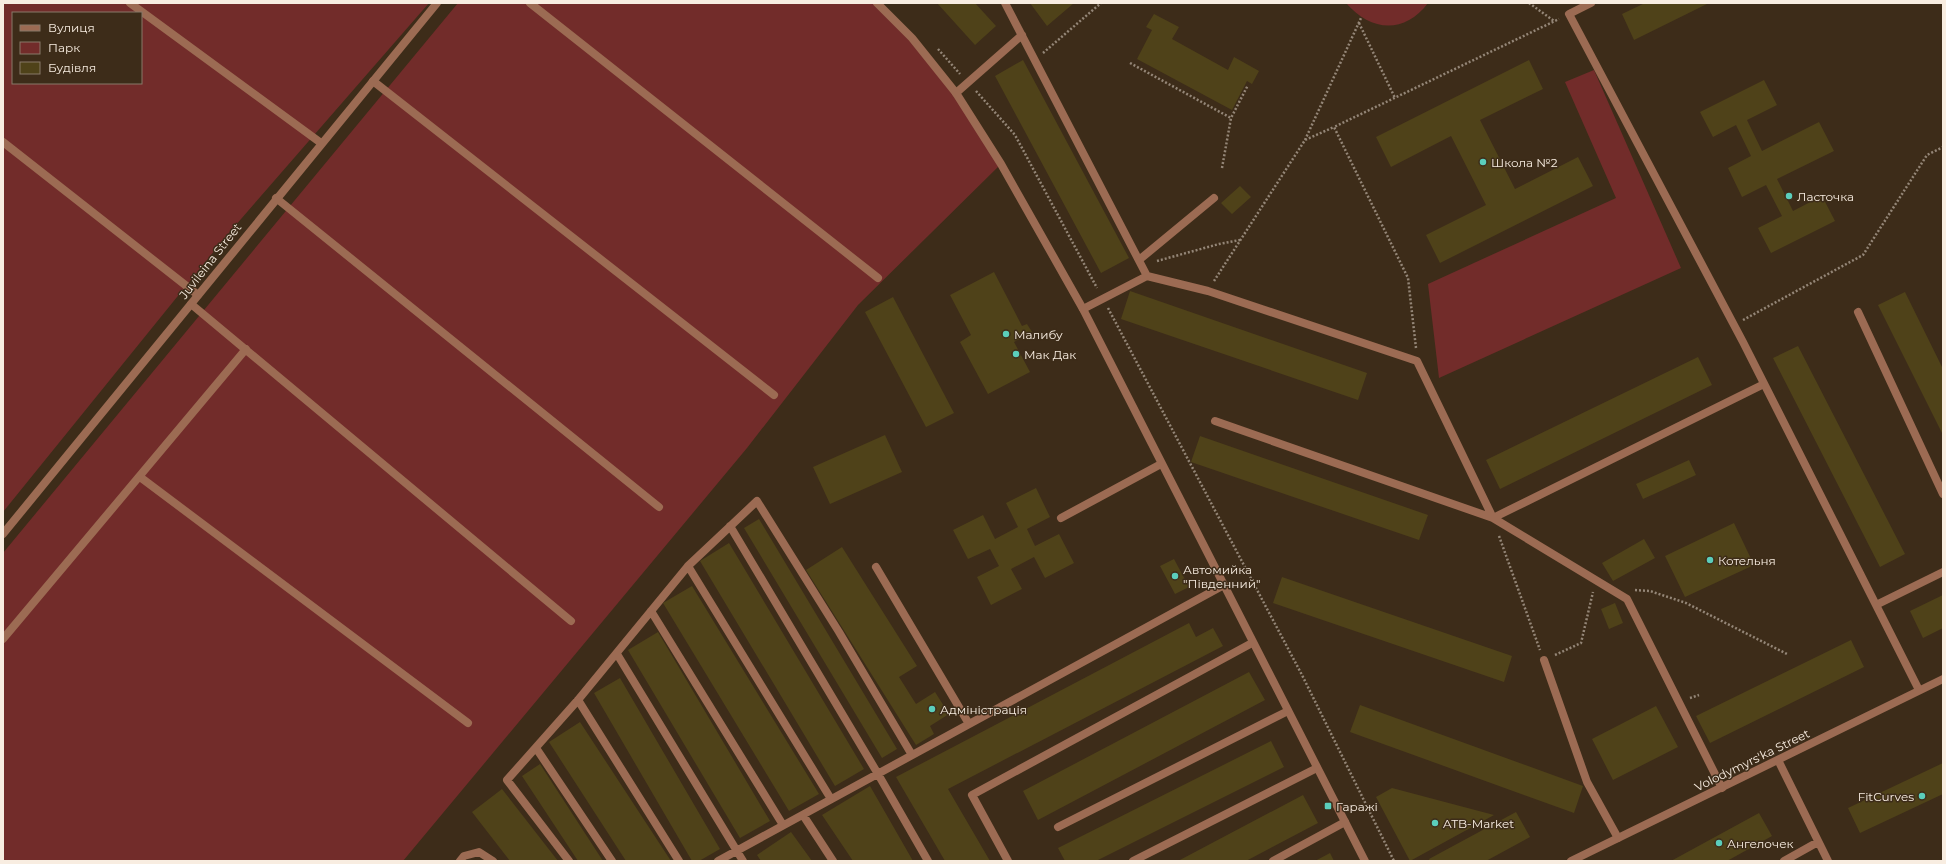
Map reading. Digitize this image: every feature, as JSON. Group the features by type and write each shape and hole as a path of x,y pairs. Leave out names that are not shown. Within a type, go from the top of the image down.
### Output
{"street":[{"path":"130,3 321,143"},
{"path":"530,3 878,278"},
{"path":"877,3 912,38 956,93 1001,164 1083,309 1224,585 1252,643 1365,861"},
{"path":"1005,3 1147,276"},
{"path":"1590,3 1570,14 1734,324 1919,690"},
{"name":"Juvileina Street","path":"3,534 435,4"},
{"path":"956,93 1022,35"},
{"path":"373,81 774,395"},
{"path":"3,142 198,295"},
{"path":"276,198 659,507"},
{"path":"1140,263 1214,198"},
{"path":"1083,309 1147,276 1208,291 1417,360 1493,518"},
{"path":"191,304 571,621"},
{"path":"1858,312 1943,494"},
{"path":"3,639 246,349"},
{"path":"1493,518 1764,384"},
{"path":"1215,421 1493,518 1627,599 1722,788"},
{"path":"1061,518 1161,464"},
{"path":"140,477 468,723"},
{"path":"569,861 507,780 617,654 688,566 756,501 840,632 912,755"},
{"path":"730,526 878,774 928,861"},
{"path":"688,566 831,799"},
{"path":"876,567 969,724"},
{"path":"1876,605 1943,572"},
{"path":"718,861 1224,585"},
{"path":"651,611 784,825"},
{"path":"1008,861 972,795 1252,643"},
{"path":"617,654 743,861"},
{"path":"1544,660 1587,782 1618,838"},
{"name":"Volodymyrs'ka Street","path":"1571,861 1943,679"},
{"path":"578,700 679,861"},
{"path":"1058,827 1288,711"},
{"path":"536,748 612,861"},
{"path":"1778,760 1828,861"},
{"path":"1133,861 1317,768"},
{"path":"803,815 833,861"},
{"path":"1273,861 1345,822"},
{"path":"1784,861 1818,842"},
{"path":"460,861 464,856 479,852 493,861"}],"path":[{"path":"1035,60 1101,3"},
{"path":"1529,3 1554,21"},
{"path":"1304,140 1570,14"},
{"path":"1208,291 1304,140 1361,18"},
{"path":"1358,22 1395,98"},
{"path":"938,48 1015,135 1302,675 1394,861"},
{"path":"1130,63 1231,118"},
{"path":"1222,168 1231,118 1248,85"},
{"path":"1334,127 1408,278 1417,360"},
{"path":"1734,324 1863,255 1928,155 1943,148"},
{"path":"1140,263 1240,240"},
{"path":"1493,518 1544,660 1581,643 1595,580"},
{"path":"1628,589 1650,591 1686,603 1787,654"}],"green space":[{"path":"3,3 429,3 228,234 3,512"},
{"path":"458,3 877,3 956,93 1001,164 858,305 747,448 403,861 3,861 3,553"},
{"path":"1346,3 1428,3 1419,13 1408,20 1387,26 1376,24 1366,19 1355,12"},
{"path":"1594,70 1681,268 1439,378 1428,284 1616,198 1565,82"}],"building":[{"path":"937,3 975,3 996,26 975,45"},
{"path":"1030,3 1074,3 1047,26"},
{"path":"1645,3 1709,3 1634,40 1622,14"},
{"path":"1154,14 1179,27 1172,39 1228,70 1234,57 1259,71 1252,84 1247,81 1232,110 1137,59 1152,30 1146,27"},
{"path":"1023,60 1129,258 1101,273 995,76"},
{"name":"Школа №2","path":"1529,60 1543,89 1480,120 1515,189 1578,157 1593,186 1440,263 1426,235 1486,205 1451,136 1391,167 1376,137"},
{"path":"1764,80 1777,105 1747,120 1762,151 1819,122 1834,151 1777,179 1793,211 1822,196 1835,221 1771,253 1758,228 1782,216 1766,185 1742,197 1728,168 1751,156 1736,125 1713,137 1700,112"},
{"path":"1240,186 1251,197 1232,214 1221,203"},
{"path":"994,272 1022,326 1027,324 1032,332 1014,342 1030,372 988,394 960,342 971,335 950,295"},
{"path":"1130,291 1367,373 1358,400 1121,319"},
{"path":"1905,292 1943,369 1943,435 1878,305"},
{"path":"893,297 954,413 926,427 865,312"},
{"path":"1798,346 1905,554 1880,567 1773,358"},
{"path":"1698,357 1712,385 1500,489 1486,460"},
{"path":"885,435 902,472 830,504 813,467"},
{"path":"1200,436 1428,515 1419,540 1191,462"},
{"path":"1689,460 1696,475 1643,499 1636,484"},
{"path":"1036,488 1050,517 1027,529 1035,546 1059,534 1074,563 1045,578 1034,557 1011,569 1022,589 991,605 977,577 999,566 990,549 968,559 953,530 983,515 995,539 1018,527 1006,503"},
{"path":"759,519 897,749 882,758 744,528"},
{"name":"Котельня","path":"1734,523 1754,565 1685,597 1665,556"},
{"path":"1644,539 1655,558 1613,581 1602,563"},
{"path":"729,543 864,769 835,786 700,561"},
{"path":"842,547 917,666 899,677 916,704 935,692 949,714 930,726 934,734 916,745 806,570"},
{"name":"Автомийка \"Південний\"","path":"1174,559 1189,587 1175,594 1160,566"},
{"path":"1282,577 1512,656 1504,682 1273,603"},
{"path":"692,586 819,794 789,811 663,603"},
{"path":"1943,595 1943,628 1923,638 1910,611"},
{"path":"1615,603 1623,623 1609,629 1601,609"},
{"path":"1189,623 1196,637 1213,628 1223,646 948,789 990,861 945,861 896,777"},
{"path":"658,632 770,821 740,838 628,650"},
{"path":"1851,640 1864,667 1710,743 1696,716"},
{"path":"1249,672 1265,700 1038,820 1023,791"},
{"path":"620,678 720,849 699,861 692,861 594,693"},
{"path":"1360,705 1583,786 1574,813 1350,732"},
{"path":"1656,706 1678,747 1613,780 1592,739"},
{"path":"580,722 671,861 626,861 549,742"},
{"path":"1271,741 1284,767 1096,861 1065,861 1058,848"},
{"path":"1943,763 1943,794 1860,833 1848,808"},
{"path":"540,764 603,861 578,861 522,776"},
{"path":"870,786 913,861 853,861 822,815"},
{"name":"ATB-Market","path":"1392,788 1494,815 1410,861 1376,797"},
{"path":"502,789 558,861 510,861 472,812"},
{"path":"1303,795 1318,823 1246,861 1178,861"},
{"path":"1516,812 1530,837 1486,861 1430,861 1429,859"},
{"path":"1759,813 1772,836 1727,861 1671,861"},
{"path":"791,832 812,861 761,861 757,855"},
{"path":"1330,853 1334,861 1315,861"}],"place":[{"name":"Школа №2","path":"1483,162"},
{"name":"Ласточка","path":"1789,196"},
{"name":"Малибу","path":"1006,334"},
{"name":"Мак Дак","path":"1016,354"},
{"name":"Котельня","path":"1710,560"},
{"name":"Автомийка \"Південний\"","path":"1175,576"},
{"name":"Адміністрація","path":"932,709"},
{"name":"FitCurves","path":"1922,796"},
{"name":"Гаражі","path":"1328,806"},
{"name":"ATB-Market","path":"1435,823"},
{"name":"Ангелочек","path":"1719,843"}]}
